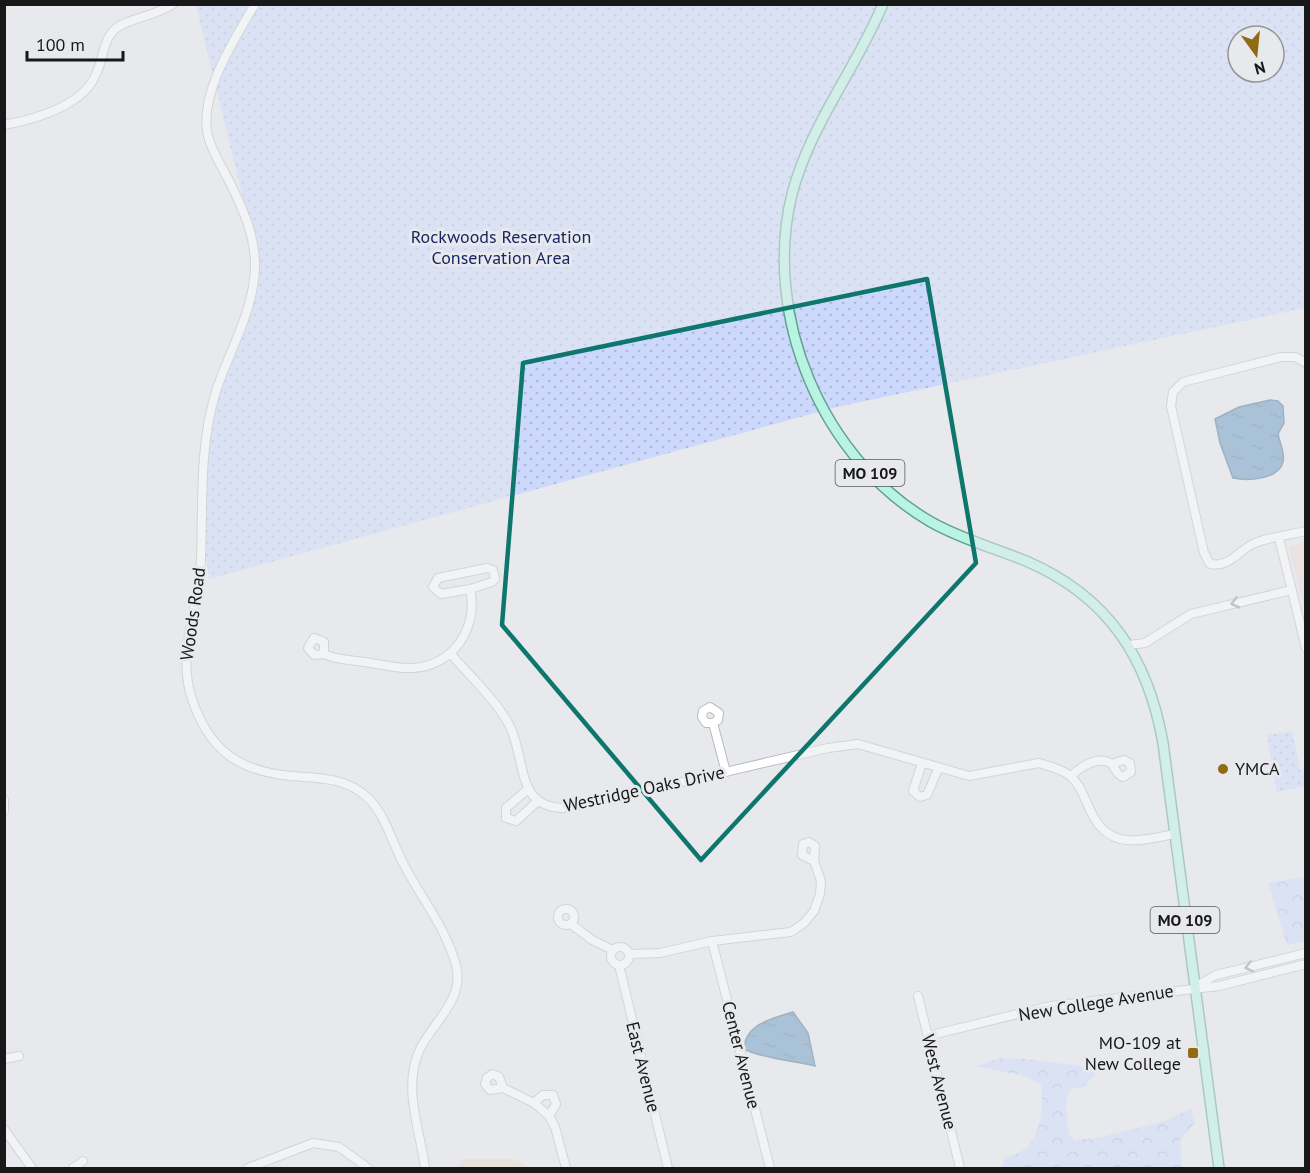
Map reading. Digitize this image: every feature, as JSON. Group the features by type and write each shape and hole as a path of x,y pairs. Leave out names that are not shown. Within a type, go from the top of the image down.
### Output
{"main road":[{"name":"MO 109","path":"883,4 813,137 792,194 785,237 785,284 789,318 800,353 834,426 856,457 883,486 913,511 945,530 1058,577 1099,608 1129,645 1142,670 1157,712 1219,1168"}],"street":[{"path":"4,125 40,117 81,93 97,74 106,43 115,29 120,25 148,18 173,4"},
{"name":"Woods Road","path":"255,4 235,37 208,103 208,134 245,215 253,240 255,265 253,291 216,392 204,441 201,561 187,639 185,674 203,727 219,750 231,759 273,773 328,778 368,798 381,817 404,865 445,934 459,979 455,996 422,1046 414,1065 411,1085 424,1168"},
{"path":"1305,363 1295,357 1281,357 1183,382 1173,392 1173,423 1207,560 1210,564 1222,565 1252,544 1305,531"},
{"path":"1279,538 1305,648"},
{"path":"487,568 493,570 495,579 492,582 470,589 441,594 433,587 438,578 487,568"},
{"path":"324,654 410,668 428,665 450,653 467,631 472,608 470,589"},
{"path":"1129,645 1145,643 1191,614 1292,590"},
{"name":"Westridge Oaks Drive","path":"450,653 508,722 528,789 538,801 556,807 576,807 849,744 867,746 938,769 969,776 1039,763 1071,777"},
{"path":"713,723 726,772"},
{"path":"1111,764 1100,760 1093,762 1077,770 1071,777 1094,819 1110,834 1127,840 1175,834"},
{"path":"922,763 913,790 920,797 927,795 938,769"},
{"path":"528,789 506,808 506,818 516,821 538,801"},
{"path":"4,800 4,811"},
{"path":"629,954 660,953 712,941 780,935 804,923 814,911 820,894 821,881 814,861"},
{"path":"571,924 592,940 613,950 623,947 629,954"},
{"name":"Center Avenue","path":"712,941 770,1168"},
{"name":"East Avenue","path":"613,950 612,961 619,965 668,1168"},
{"path":"619,965 627,962 629,954"},
{"name":"New College Avenue","path":"1194,987 1216,975 1305,954"},
{"name":"New College Avenue","path":"927,1036 1051,1006 1194,987 1219,986 1305,964"},
{"name":"West Avenue","path":"918,996 960,1168"},
{"path":"4,1059 19,1056"},
{"path":"503,1088 534,1103 549,1116 555,1127 566,1168"},
{"path":"534,1103 543,1095 553,1095 556,1104 549,1116"},
{"path":"4,1129 32,1168"},
{"path":"248,1168 313,1143 339,1147 368,1168"},
{"path":"73,1168 83,1161"}],"highlighted area":[{"path":"927,279 976,563 701,860 502,625 523,363"}],"shaded area":[{"path":"1306,542 1305,612 1289,546"},
{"path":"464,1159 515,1159 529,1168 458,1168"}],"green space":[{"name":"Rockwoods Reservation Conservation Area","path":"196,5 1305,5 1305,308 837,407 209,579 200,511 216,391 258,278 253,240"},
{"path":"1292,731 1300,769 1305,768 1305,786 1277,792 1267,735"},
{"path":"1305,877 1305,941 1287,945 1268,883"},
{"path":"1000,1058 1027,1059 1094,1068 1096,1074 1083,1087 1071,1089 1067,1096 1068,1133 1075,1140 1098,1138 1165,1121 1191,1108 1195,1123 1180,1140 1182,1168 1003,1168 1004,1158 1022,1151 1033,1139 1040,1121 1042,1092 1041,1084 1024,1076 976,1066"}],"water":[{"path":"1270,400 1278,401 1283,406 1284,423 1278,434 1283,451 1283,462 1275,473 1269,476 1254,479 1233,478 1220,443 1215,419 1239,407"},
{"path":"793,1012 808,1033 815,1066 768,1057 744,1049 749,1034 761,1023"}],"place":[{"name":"YMCA","path":"1223,769"},
{"name":"MO-109 at New College","path":"1193,1053"}]}
